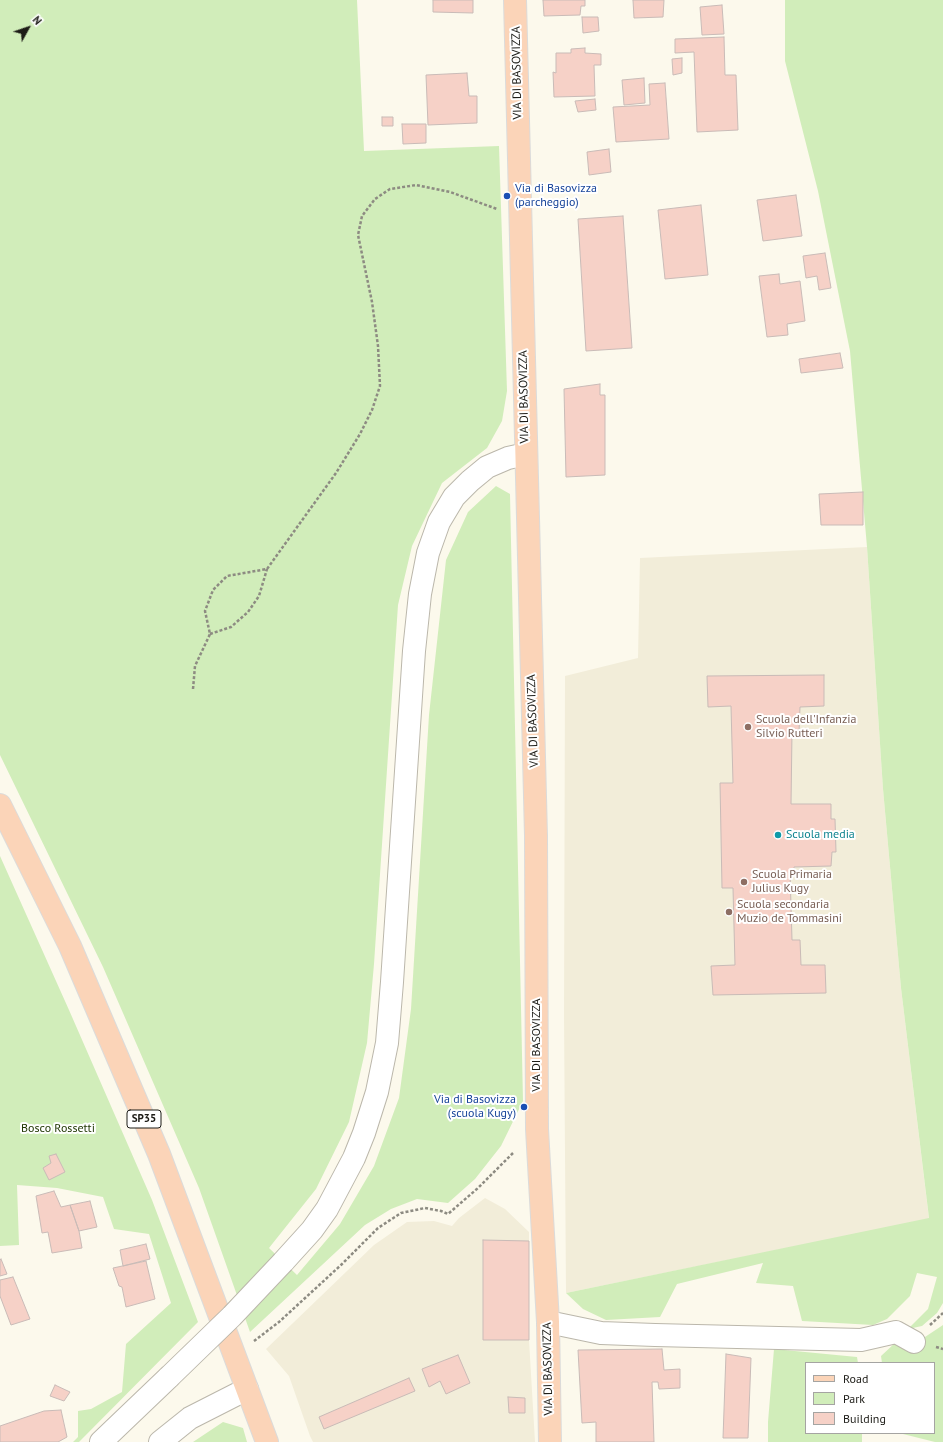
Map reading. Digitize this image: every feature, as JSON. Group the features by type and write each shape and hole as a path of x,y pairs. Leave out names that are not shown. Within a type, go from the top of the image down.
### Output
{"main road":[{"name":"VIA DI BASOVIZZA","path":"515,0 536,836 537,1129 548,1322 550,1442"},
{"name":"SP35","path":"0,805 70,946 156,1146 267,1442"}],"street":[{"path":"101,1442 232,1316 312,1230 327,1209 354,1158 378,1092 387,1043 414,651 420,594 428,552 439,522 454,497 470,481 487,467 508,458 526,454"},
{"path":"548,1322 601,1333 655,1335 861,1340 896,1332 914,1342"},
{"path":"160,1442 190,1418 247,1389"}],"path":[{"path":"210,634 231,627 248,612 259,596 267,569 336,473 360,434 372,410 380,386 378,346 358,235 362,216 375,199 390,189 416,185 450,192 520,218"},
{"path":"193,689 195,666 210,634 204,611 213,590 227,576 267,569"},
{"path":"235,1356 279,1322 341,1265 378,1228 401,1214 425,1208 448,1214 478,1188 537,1129"}],"shaded area":[{"name":"Scuola secondaria Muzio de Tommasini","path":"867,547 883,789 901,988 929,1219 566,1293 564,1015 565,676 638,658 640,558"},
{"path":"485,1198 505,1209 529,1232 529,1340 535,1442 313,1442 289,1376 266,1349 374,1245 407,1222 434,1221 452,1226 459,1218"}],"green space":[{"path":"0,0 357,0 364,151 499,146 507,391 502,421 487,448 442,483 412,546 398,605 374,964 367,1043 349,1122 316,1189 269,1248 297,1275 340,1224 374,1166 399,1098 411,1009 429,715 446,560 468,512 496,486 510,494 523,1101 501,1146 475,1179 448,1203 417,1199 391,1209 365,1225 250,1332 199,1188 103,967 0,755"},
{"path":"785,0 943,0 943,1303 937,1313 922,1326 908,1329 928,1309 937,1277 917,1273 910,1296 887,1319 873,1325 802,1321 793,1286 756,1283 763,1263 677,1284 660,1317 606,1320 583,1309 566,1293 929,1218 901,988 883,789 867,547 850,351 818,191 785,61"},
{"name":"Bosco Rossetti","path":"0,856 152,1200 198,1322 79,1442 73,1442 78,1437 78,1411 91,1409 122,1392 126,1344 171,1303 149,1234 114,1229 103,1197 57,1188 17,1185 19,1245 0,1246"},
{"path":"943,1325 943,1442 935,1442 903,1434 935,1434 935,1362 882,1362 881,1356 895,1343 913,1345"},
{"path":"774,1349 857,1357 858,1362 805,1362 805,1434 862,1434 862,1442 768,1442 768,1422"},
{"path":"223,1422 243,1428 247,1442 193,1442"}],"building":[{"path":"433,0 473,0 473,13 433,12"},
{"path":"543,0 585,0 585,6 581,6 580,15 544,16"},
{"path":"633,0 664,0 663,17 634,18"},
{"path":"722,5 724,34 702,35 700,7"},
{"path":"582,17 598,17 599,31 583,33"},
{"path":"724,37 725,75 736,75 738,130 697,132 694,52 675,53 675,39"},
{"path":"585,48 585,53 601,54 601,65 594,65 595,96 554,97 553,72 556,73 556,53 571,53 571,49"},
{"path":"682,58 682,73 673,75 672,59"},
{"path":"467,73 469,96 477,96 477,123 428,125 426,75"},
{"path":"644,78 645,103 624,105 622,80"},
{"path":"665,83 669,139 616,142 613,107 650,105 649,84"},
{"path":"595,99 596,110 578,112 575,101"},
{"path":"382,117 393,117 393,126 382,126"},
{"path":"402,124 426,124 426,143 403,144"},
{"path":"609,149 611,172 589,175 587,152"},
{"path":"796,195 802,236 763,241 757,200"},
{"path":"701,205 708,275 665,279 658,210"},
{"path":"623,216 632,348 586,351 578,219"},
{"path":"825,253 831,288 819,290 817,276 806,278 803,256"},
{"path":"779,274 780,284 800,281 805,321 787,324 788,335 767,337 759,276"},
{"path":"840,353 843,368 801,373 799,359"},
{"path":"600,384 600,395 605,395 605,475 566,477 564,389"},
{"path":"863,492 863,525 821,525 819,494"},
{"name":"Scuola media","path":"824,675 824,706 800,707 799,732 792,732 791,804 831,804 831,819 835,819 836,852 832,852 831,866 794,867 794,872 790,872 792,940 800,940 801,965 825,965 826,993 713,995 711,966 735,965 733,888 722,888 720,783 733,783 731,706 708,707 707,676"},
{"path":"56,1154 65,1172 49,1180 43,1168 51,1163 49,1156"},
{"path":"54,1191 61,1207 70,1205 79,1231 82,1248 52,1253 48,1232 42,1233 36,1196"},
{"path":"90,1201 97,1227 79,1231 70,1205"},
{"path":"483,1240 529,1241 529,1340 483,1340"},
{"path":"146,1244 150,1259 123,1266 120,1250"},
{"path":"1,1259 7,1274 0,1276 0,1260"},
{"path":"146,1261 155,1299 126,1307 122,1287 119,1286 113,1268"},
{"path":"13,1277 30,1319 11,1325 0,1296 0,1280"},
{"path":"662,1349 664,1370 680,1369 680,1388 659,1389 658,1382 652,1382 654,1442 596,1442 596,1422 582,1423 578,1350"},
{"path":"726,1354 751,1358 748,1438 723,1438"},
{"path":"458,1355 470,1383 446,1394 440,1381 429,1387 422,1369"},
{"path":"409,1378 415,1391 324,1429 319,1417"},
{"path":"55,1385 70,1392 64,1401 50,1396"},
{"path":"508,1397 525,1398 525,1413 509,1413"},
{"path":"61,1410 67,1437 58,1442 0,1442 0,1426 44,1411"}],"place":[{"name":"Via di Basovizza (parcheggio)","path":"507,196"},
{"name":"Scuola dell'Infanzia Silvio Rutteri","path":"748,727"},
{"name":"Scuola media","path":"778,835"},
{"name":"Scuola Primaria Julius Kugy","path":"744,882"},
{"name":"Scuola secondaria Muzio de Tommasini","path":"729,912"},
{"name":"Via di Basovizza (scuola Kugy)","path":"524,1107"}]}
